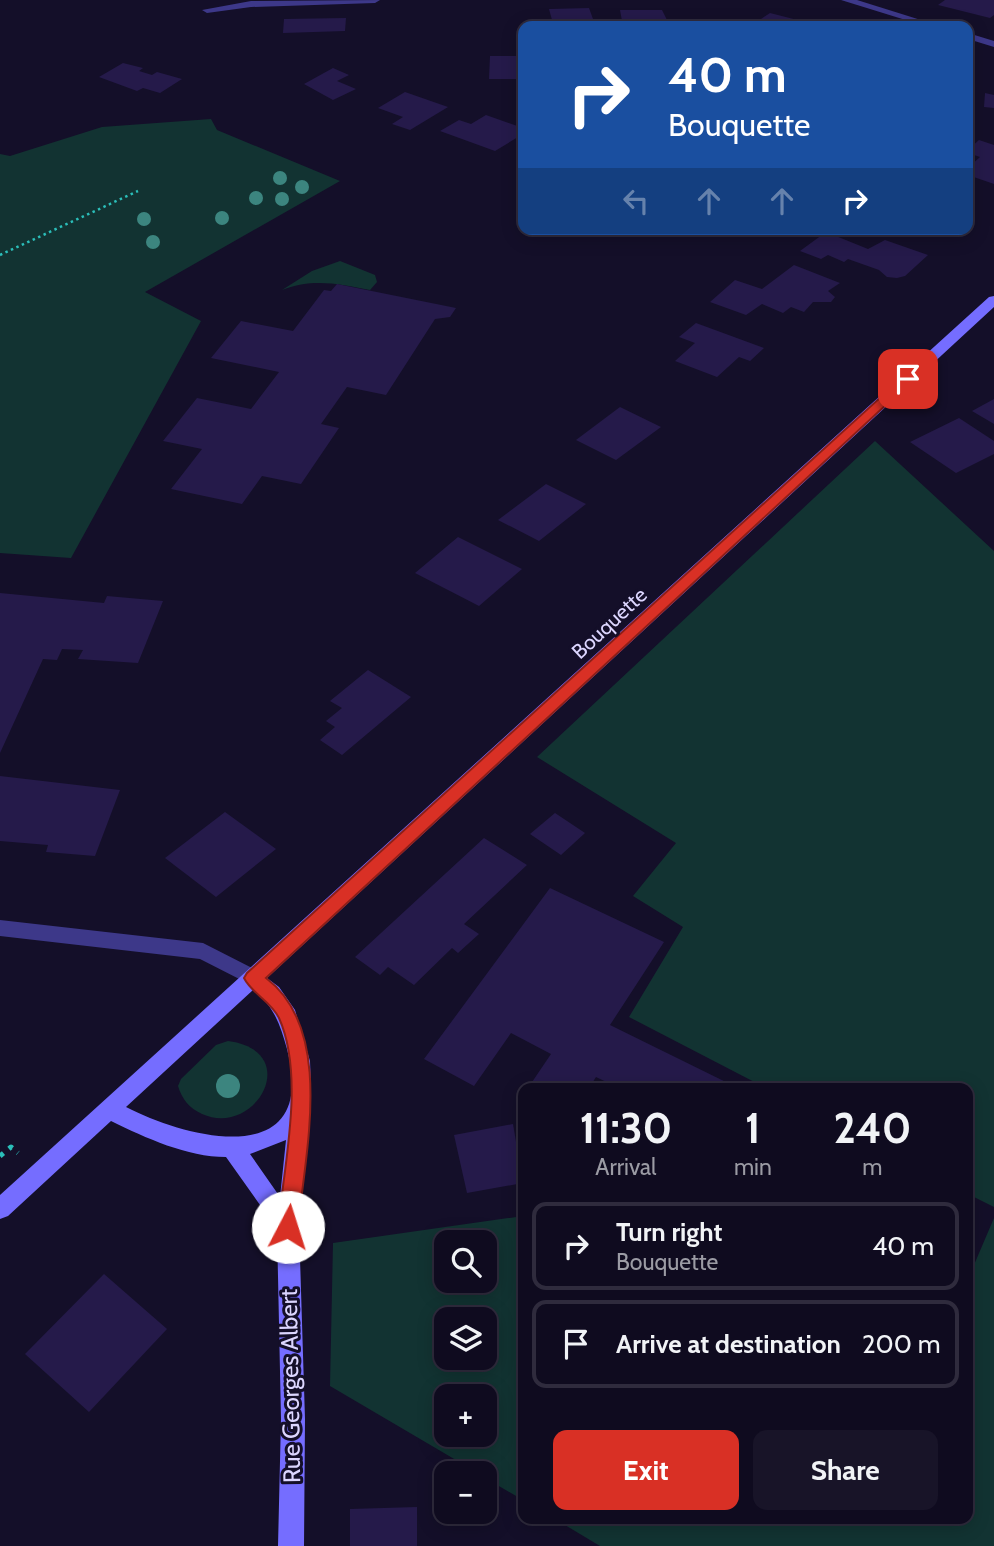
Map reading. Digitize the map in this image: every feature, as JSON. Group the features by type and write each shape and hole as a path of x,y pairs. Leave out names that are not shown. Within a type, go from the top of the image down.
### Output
{"main road":[{"name":"Bouquette","path":"0,1209 994,300"},
{"name":"Rue Georges Albert","path":"253,978 272,993 288,1016 300,1061 299,1106 288,1227 293,1419 291,1546"},
{"path":"109,1108 167,1136 200,1145 232,1147 253,1145 284,1129 299,1106"},
{"path":"232,1147 288,1227"}],"street":[{"path":"207,10 262,3 375,0"},
{"path":"846,0 919,21"},
{"path":"973,38 994,44"},
{"path":"0,928 203,951 253,978"}],"path":[{"path":"0,255 138,191"},
{"path":"0,1156 11,1147"}],"green space":[{"path":"211,119 217,130 340,181 145,292 201,321 71,558 0,553 0,154 10,156 102,127"},
{"path":"340,261 375,275 377,282 370,290 315,283 282,290 312,271"},
{"path":"875,441 994,551 994,1207 973,1196 973,1083 756,1083 629,1017 683,927 633,896 676,843 537,757"},
{"path":"228,1041 251,1048 264,1060 267,1075 264,1090 254,1104 240,1114 222,1118 202,1114 187,1103 178,1086 181,1079 216,1045"},
{"path":"518,1217 518,1497 497,1485 497,1461 458,1461 330,1386 333,1243"},
{"path":"994,1218 994,1546 600,1546 563,1524 973,1524 973,1267"}],"building":[{"path":"945,0 994,0 994,15 990,18 938,5"},
{"path":"589,8 593,19 552,20 549,9"},
{"path":"620,10 662,10 668,21 637,20 622,21"},
{"path":"770,13 801,21 758,21"},
{"path":"346,18 345,31 283,33 284,19"},
{"path":"490,56 518,56 518,79 489,79"},
{"path":"123,63 143,68 139,71 152,75 157,72 182,79 160,93 143,88 137,91 99,77"},
{"path":"333,68 349,75 337,81 356,89 333,100 304,84"},
{"path":"405,92 448,107 410,130 392,124 403,117 378,108"},
{"path":"985,93 994,95 994,108 984,107"},
{"path":"486,115 518,126 518,137 495,151 440,131 459,120 471,124"},
{"path":"979,140 994,145 994,184 973,177 973,163 980,157 973,155 973,145"},
{"path":"822,235 833,235 868,249 885,240 928,255 905,276 897,278 887,277 879,270 848,259 844,262 828,255 821,259 800,251"},
{"path":"794,265 840,283 828,291 835,297 831,302 813,302 804,312 791,307 783,313 762,304 746,315 710,302 735,280 762,289"},
{"path":"337,284 456,308 450,317 435,319 386,395 347,387 321,424 339,428 301,484 262,476 242,504 171,489 202,449 163,441 197,398 251,409 279,372 211,358 241,321 293,331 324,290 331,291"},
{"path":"696,323 764,348 750,361 739,357 717,377 675,361 695,343 679,337"},
{"path":"994,399 994,424 972,411"},
{"path":"620,407 661,427 616,460 576,440"},
{"path":"959,418 994,441 994,454 956,473 910,442"},
{"path":"546,484 586,504 539,541 498,520"},
{"path":"458,537 522,569 479,606 415,573"},
{"path":"0,593 104,603 107,596 163,601 138,663 78,659 83,650 62,649 57,660 43,659 0,753"},
{"path":"368,670 411,697 342,755 320,740 335,727 326,721 342,708 330,701"},
{"path":"0,776 120,790 95,856 46,852 48,845 0,841"},
{"path":"225,812 276,849 216,897 165,858"},
{"path":"555,813 585,833 561,855 530,834"},
{"path":"484,838 527,865 464,924 479,934 458,953 452,948 414,985 388,967 380,975 355,957"},
{"path":"550,888 664,942 610,1025 728,1083 609,1083 596,1077 592,1083 531,1083 551,1054 511,1033 474,1086 424,1059"},
{"path":"513,1124 518,1154 518,1184 467,1193 454,1135"},
{"path":"104,1274 167,1329 89,1412 25,1354"},
{"path":"417,1507 417,1546 350,1546 350,1509"}],"route":[{"path":"288,1227 301,1089 300,1061 288,1016 272,993 253,978 908,379"}]}
